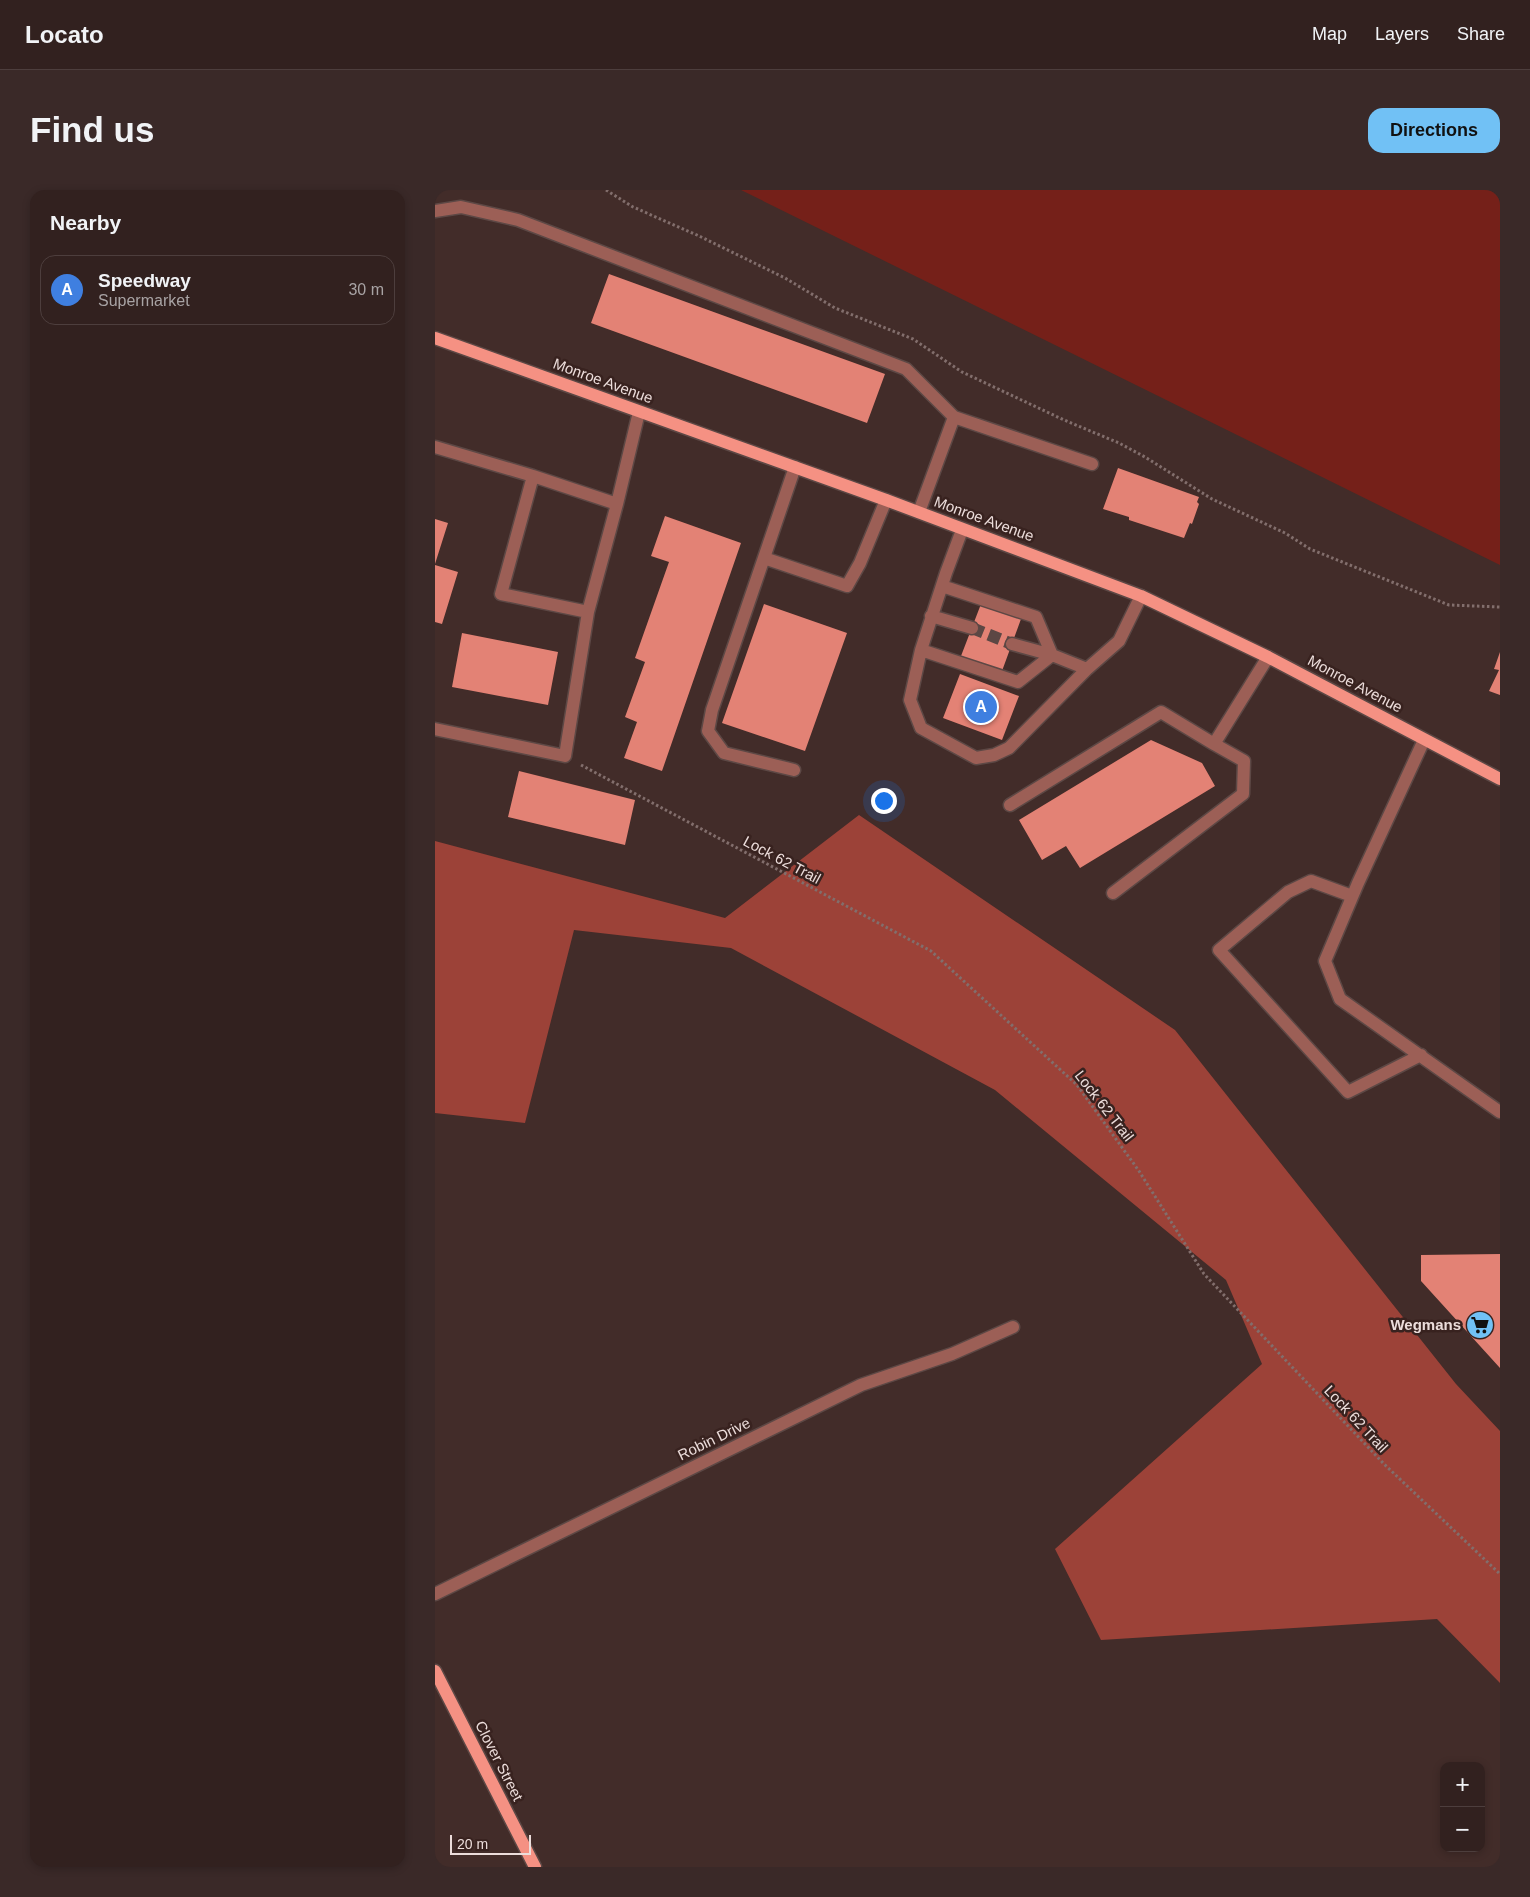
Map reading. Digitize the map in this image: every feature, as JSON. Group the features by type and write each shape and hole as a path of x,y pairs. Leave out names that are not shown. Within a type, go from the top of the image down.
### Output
{"main road":[{"name":"Monroe Avenue","path":"435,338 919,512 962,530 1141,596 1268,657 1500,779"},
{"name":"Clover Street","path":"435,1671 535,1867"}],"street":[{"path":"435,211 461,207 518,220 906,369 954,417 1092,464"},
{"path":"435,729 565,756 588,612 639,412"},
{"path":"919,512 954,417"},
{"path":"435,447 533,476 617,504"},
{"path":"794,770 724,753 708,731 712,710 795,467"},
{"path":"533,476 501,594 588,612"},
{"path":"763,558 847,586 861,563 886,500"},
{"path":"962,530 931,616 910,700 921,728 976,758 994,755 1009,748 1087,669 1119,641 1141,596"},
{"path":"942,586 1036,617 1052,655"},
{"path":"931,616 972,628"},
{"path":"1012,644 1052,655 1087,669"},
{"path":"921,650 1018,682 1052,655"},
{"path":"1214,744 1268,657"},
{"path":"1011,806 1161,712 1245,761 1243,794 1113,894"},
{"path":"1424,740 1352,896 1325,961 1340,999 1500,1112"},
{"path":"1352,896 1311,880 1288,892 1219,950 1348,1092 1421,1055"},
{"name":"Robin Drive","path":"435,1594 861,1386 952,1354 1013,1327"}],"path":[{"path":"605,190 633,207 697,235 785,278 835,308 913,339 962,372 1145,456 1211,500 1285,533 1310,549 1449,605 1500,606"},
{"name":"Lock 62 Trail","path":"565,756 931,951 1077,1085 1139,1171 1204,1274 1384,1464 1500,1574"}],"shaded area":[{"path":"741,190 1500,190 1500,565"},
{"path":"859,815 1175,1030 1456,1384 1500,1431 1500,1683 1437,1619 1101,1640 1055,1549 1262,1364 1226,1280 995,1090 731,948 574,930 525,1123 435,1113 435,841 725,918"}],"building":[{"path":"609,274 885,374 867,423 591,323"},
{"path":"1118,468 1199,497 1197,502 1199,504 1192,524 1190,523 1184,538 1129,520 1129,517 1103,509"},
{"path":"665,516 741,543 662,771 624,758 637,722 625,717 645,662 635,658 669,562 651,556"},
{"path":"435,519 448,523 435,564"},
{"path":"435,565 458,572 442,624 435,622"},
{"path":"764,604 847,633 805,751 722,723"},
{"path":"981,604 1021,619 1002,671 961,656"},
{"path":"462,633 558,652 548,705 452,687"},
{"path":"1500,652 1500,695 1489,691 1499,670 1494,669"},
{"path":"960,674 1019,696 1002,740 943,718"},
{"path":"1151,740 1202,763 1215,786 1080,868 1066,846 1042,860 1019,820"},
{"path":"519,771 635,800 625,845 508,817"},
{"name":"Wegmans","path":"1500,1254 1500,1368 1421,1281 1421,1255"}],"tunnel":[{"path":"972,628 1012,644"}],"place":[{"name":"Speedway","path":"981,707"},
{"name":"Wegmans","path":"1480,1325"}]}
